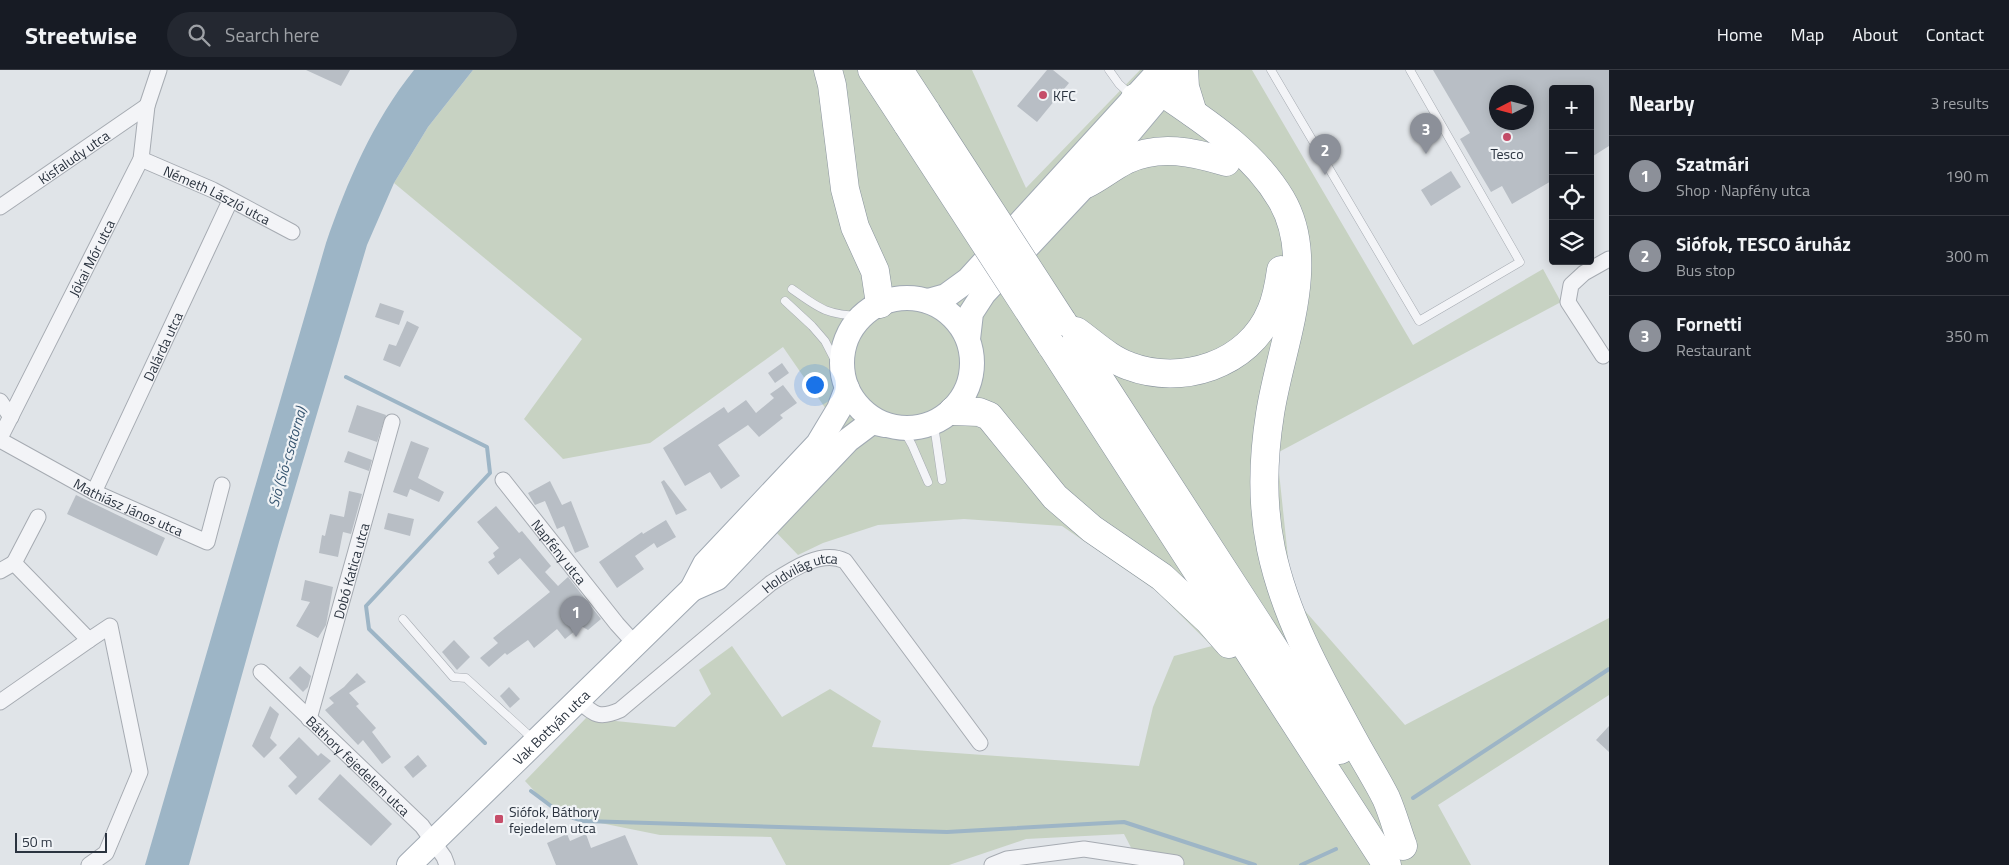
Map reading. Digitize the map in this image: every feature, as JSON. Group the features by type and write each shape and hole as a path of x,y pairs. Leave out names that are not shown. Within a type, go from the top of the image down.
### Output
{"highway":[{"path":"828,70 832,84 846,189 855,227 875,271 871,310"},
{"path":"872,70 917,119 1402,859"},
{"path":"899,70 917,119"},
{"path":"1183,70 1185,87 1193,113"},
{"path":"1057,333 1147,372 1183,374 1221,363 1250,340 1261,328 1271,312 1278,292 1282,262 1281,241 1273,217 1253,185 1148,96"},
{"path":"1148,96 1193,113 1236,145 1259,170 1282,201 1290,221 1297,249 1297,273 1292,307 1270,413 1265,459 1265,492 1270,547 1279,586 1299,635 1321,680 1386,799 1402,859"},
{"path":"1086,184 1127,160 1161,151 1183,152 1226,162"},
{"path":"1057,333 1290,715"},
{"path":"945,416 979,412 988,416 1055,497 1092,529 1162,577 1209,622 1290,715 1402,859"}],"main road":[{"path":"928,301 946,296 968,280 1148,96 1183,70"},
{"path":"968,339 971,313 984,294 1086,184 1148,96"},
{"path":"912,298 928,301 948,312 960,324 968,339 972,358 971,377 964,395 945,416 921,428 894,427 869,416 856,404 845,382 842,354 849,333 871,310 896,299 912,298"},
{"name":"Vak Bottyán utca","path":"409,865 692,589 705,564 818,444 839,409 845,382"},
{"name":"Vak Bottyán utca","path":"692,589 717,578 848,440 872,422 894,427"}],"street":[{"name":"Jókai Mór utca","path":"0,439 141,159 147,106 159,70"},
{"name":"Kisfaludy utca","path":"0,207 147,106"},
{"name":"Németh László utca","path":"141,159 213,190 230,201 292,232"},
{"name":"Dalárda utca","path":"94,492 230,201"},
{"path":"1603,356 1568,302 1571,285 1584,273 1609,259"},
{"path":"0,401 11,417"},
{"name":"Dobó Katica utca","path":"309,719 392,422"},
{"name":"Mathiász János utca","path":"0,439 94,492 207,542 222,486"},
{"name":"Napfény utca","path":"503,480 617,624 636,645"},
{"path":"0,571 14,563 38,517"},
{"name":"Holdvilág utca","path":"579,701 597,715 609,715 620,710 771,583 792,570 826,557 836,556 845,561 980,743"},
{"path":"14,563 89,640"},
{"path":"0,702 110,626 140,772 106,853 89,865"},
{"name":"Báthory fejedelem utca","path":"260,672 422,826 444,856 447,865"},
{"path":"992,865 1007,859 1084,849 1176,863"}],"lane":[{"path":"1110,70 1119,84 1148,96"},
{"path":"1271,70 1419,321 1520,262 1410,70"},
{"path":"792,289 828,313 842,315 871,310"},
{"path":"785,301 825,341 845,382"},
{"path":"942,480 935,432 945,416"},
{"path":"894,427 912,445 928,482"},
{"path":"403,619 453,677 466,678 536,742"}],"green space":[{"path":"473,70 972,70 1026,188 1140,70 1252,70 1413,345 1543,269 1561,302 1277,453 1292,596 1405,725 1609,618 1609,695 1438,805 1471,865 1140,865 1124,834 1026,839 949,865 786,865 771,837 660,835 556,814 525,781 586,718 675,727 711,694 699,670 732,646 782,717 830,689 881,721 872,747 1139,766 1153,707 1174,656 1212,646 1155,590 1062,526 964,519 878,525 823,543 798,555 773,529 855,451 783,347 650,443 563,459 524,419 582,339 394,183 428,127"}],"water":[{"name":"Sió (Sió-csatorna)","path":"414,70 473,70 428,127 394,183 367,245 279,542 189,865 145,865 326,243 362,153 386,110"}],"building":[{"path":"306,70 350,70 341,86"},
{"name":"KFC","path":"1047,70 1053,70 1069,83 1037,122 1017,106"},
{"name":"Tesco","path":"1433,70 1609,70 1609,146 1594,155 1594,85 1549,85 1549,182 1512,204 1502,186 1491,192 1460,139 1470,133"},
{"path":"1451,171 1461,187 1431,206 1421,190"},
{"path":"380,303 404,311 399,325 375,317"},
{"path":"407,321 419,327 400,367 383,360 389,344 396,346"},
{"path":"782,363 789,373 775,383 768,373"},
{"path":"783,385 797,403 780,415 783,418 759,437 748,425 718,445 740,476 721,489 710,472 685,486 663,448 724,407 728,413 746,400 756,413 774,398 770,394"},
{"path":"357,405 386,415 377,442 348,432"},
{"path":"411,441 429,448 418,478 444,492 439,502 410,489 407,497 393,492"},
{"path":"348,451 372,460 369,471 344,462"},
{"path":"664,480 687,510 676,515 661,482"},
{"path":"550,481 562,505 571,501 589,547 575,553 564,526 557,529 545,501 535,505 528,493"},
{"path":"349,491 362,494 351,534 343,532 338,557 319,553 322,535 325,536 330,514 344,517"},
{"path":"76,495 165,538 157,556 67,514"},
{"path":"496,506 519,533 522,531 551,566 545,572 558,586 568,577 601,619 588,630 581,626 565,639 557,629 534,648 528,640 507,655 505,653 489,667 480,658 498,643 493,638 550,592 520,558 498,575 488,562 495,557 493,553 499,548 477,522"},
{"path":"388,513 414,519 410,536 384,529"},
{"path":"666,520 676,537 657,548 654,543 635,556 644,569 617,588 599,562 642,532 643,534"},
{"path":"305,580 333,587 326,625 318,638 296,626 310,602 301,600"},
{"path":"454,640 470,657 457,670 442,652"},
{"path":"300,666 311,676 308,687 303,692 289,678"},
{"path":"357,673 366,682 349,693 359,704 356,706 376,728 372,732 391,757 382,764 363,740 358,745 325,710 334,703 329,698 344,687"},
{"path":"509,687 520,699 510,708 500,696"},
{"path":"270,706 279,714 270,738 277,745 264,758 252,746"},
{"path":"1609,726 1609,752 1596,740"},
{"path":"299,737 318,756 321,753 331,761 296,795 288,786 297,777 279,758"},
{"path":"418,755 427,766 413,778 404,767"},
{"path":"340,774 392,824 371,846 318,799"},
{"path":"567,834 570,841 586,834 591,848 625,835 638,865 556,865 547,843"}],"waterway":[{"path":"346,377 487,447 490,473 366,606 369,629 485,743"},
{"path":"1413,798 1609,669"},
{"path":"531,791 563,815 584,821 947,832 1124,822 1255,865"},
{"path":"1301,865 1336,849"}],"place":[{"name":"KFC","path":"1043,95"},
{"name":"Tesco","path":"1507,137"},
{"name":"Fornetti","path":"1426,154"},
{"name":"Siófok, TESCO áruház","path":"1325,175"},
{"name":"Szatmári","path":"576,637"},
{"name":"Siófok, Báthory fejedelem utca","path":"499,819"}]}
